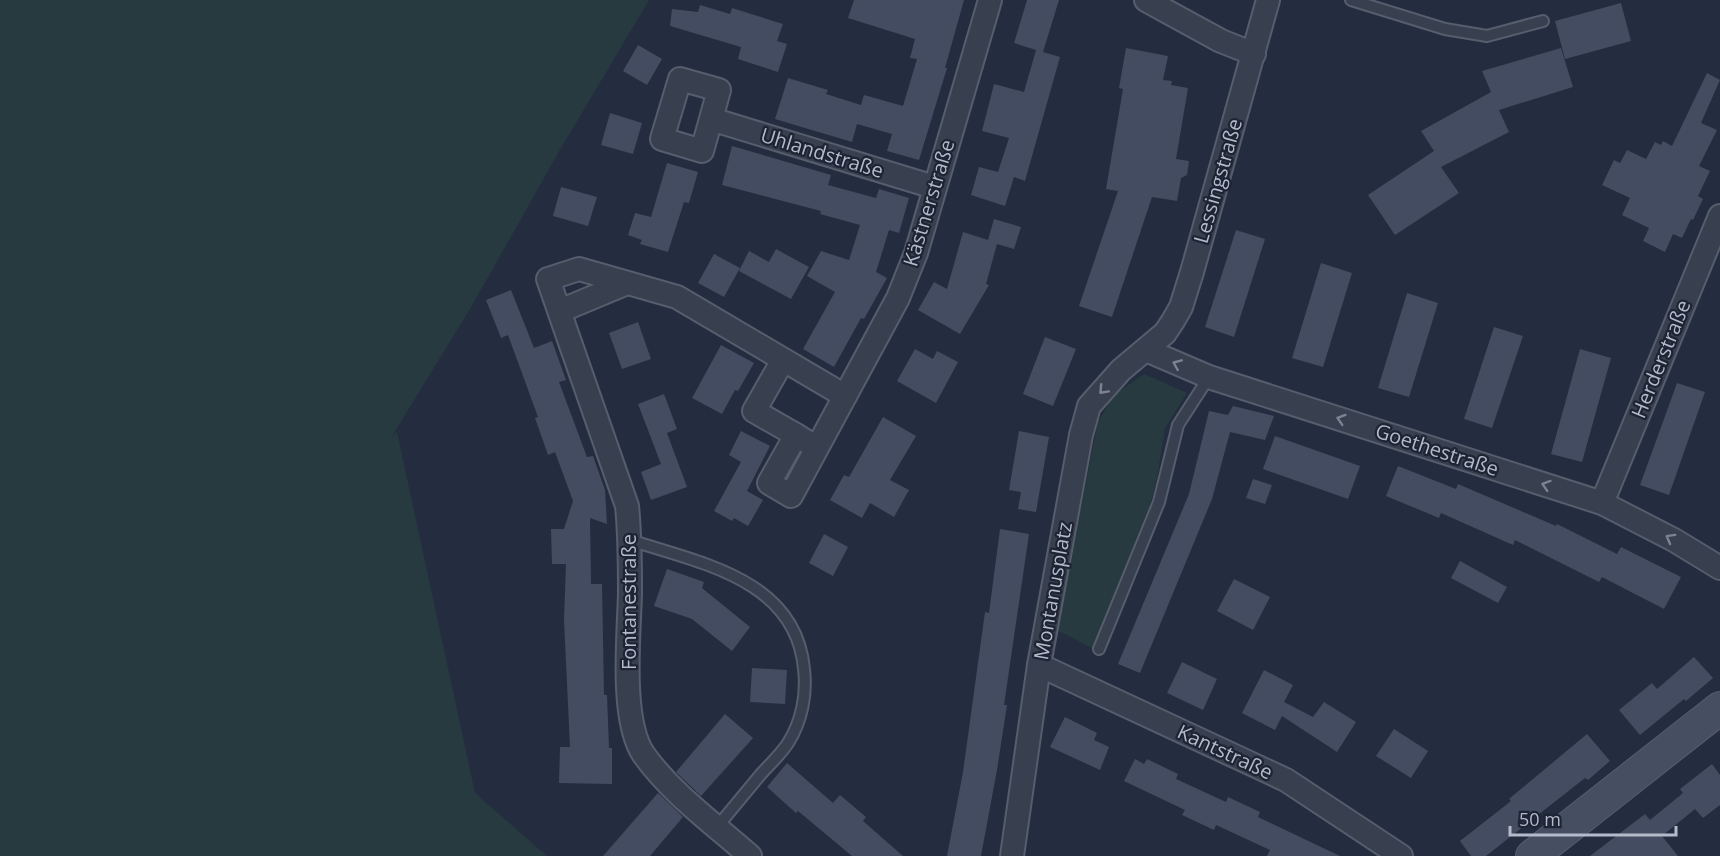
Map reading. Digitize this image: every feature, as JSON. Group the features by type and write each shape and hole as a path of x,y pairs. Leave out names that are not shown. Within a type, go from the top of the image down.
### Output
{"main road":[{"path":"1532,856 1720,708"}],"street":[{"name":"Kästnerstraße","path":"796,435 769,483 791,496 898,298 916,253 990,0"},
{"path":"1146,0 1221,41 1254,54"},
{"name":"Lessingstraße","path":"1146,350 1165,333 1184,299 1268,0"},
{"name":"Uhlandstraße","path":"711,119 934,187"},
{"name":"Herderstraße","path":"1602,503 1720,216"},
{"name":"Fontanestraße","path":"750,856 675,791 644,754 634,732 629,694 630,540 627,506 548,279 579,268 677,297 783,360"},
{"path":"560,311 627,283"},
{"name":"Goethestraße","path":"1146,350 1209,377 1602,503 1674,540 1720,568"},
{"name":"Montanusplatz","path":"1012,856 1040,665 1081,435 1089,406 1121,370 1146,350"},
{"path":"818,448 754,411 783,360 845,396"},
{"name":"Kantstraße","path":"1040,665 1286,780 1401,856"}],"lane":[{"path":"1351,0 1445,29 1487,36 1543,21"},
{"path":"1099,649 1159,502 1178,425 1209,377"},
{"path":"630,540 737,576 755,586 786,618 800,645 806,684 803,705 796,727 788,744 717,827"}],"shaded area":[{"path":"0,0 649,0 561,148 470,309 392,436 397,432 475,793 547,856 0,856"},
{"path":"1144,374 1187,393 1165,428 1151,502 1092,648 1057,630 1098,422 1114,395"}],"building":[{"path":"854,0 964,0 945,68 947,68 919,160 887,151 892,134 857,124 852,142 775,119 788,78 828,90 826,94 861,105 864,95 903,106 917,59 910,58 915,39 848,18"},
{"path":"1027,0 1059,0 1043,52 1060,57 1025,181 1014,177 1005,206 971,195 979,167 998,172 1009,138 982,131 994,84 1024,92 1036,50 1014,43"},
{"path":"1621,3 1631,41 1565,59 1555,21"},
{"path":"700,5 730,14 732,8 783,24 777,41 787,44 778,72 738,59 741,47 670,26 672,9 698,12"},
{"path":"638,45 662,59 647,85 623,71"},
{"path":"1126,48 1168,56 1163,80 1172,81 1171,85 1188,88 1176,159 1189,161 1187,175 1181,178 1177,201 1152,197 1112,317 1079,306 1118,191 1106,189 1123,89 1119,88"},
{"path":"1561,48 1573,87 1499,110 1509,132 1441,167 1459,193 1395,235 1368,195 1434,151 1421,131 1491,92 1482,71"},
{"path":"1707,73 1720,80 1701,123 1717,130 1699,166 1710,171 1698,196 1703,199 1693,220 1691,219 1682,238 1673,234 1665,252 1643,241 1649,228 1622,215 1630,198 1602,185 1614,160 1620,163 1627,150 1646,159 1655,142 1661,145 1663,141 1672,146"},
{"path":"610,113 642,123 633,154 601,145"},
{"path":"732,146 831,175 828,185 876,198 879,189 909,198 899,233 889,230 876,272 887,278 864,319 861,318 834,367 803,349 835,292 807,276 821,251 849,260 860,225 820,214 821,211 722,185"},
{"path":"667,163 698,172 689,203 684,202 668,252 640,244 642,240 628,235 635,213 651,217"},
{"path":"561,187 597,197 588,226 553,216"},
{"path":"994,219 1021,227 1014,249 997,244 986,284 989,285 960,334 918,310 934,282 947,289 963,232 988,240"},
{"path":"1236,230 1265,239 1234,337 1205,327"},
{"path":"776,249 809,267 791,299 739,271 749,251 769,262"},
{"path":"714,254 740,268 724,297 698,283"},
{"path":"1321,263 1352,273 1323,367 1292,358"},
{"path":"511,290 534,348 552,341 566,380 559,382 587,457 593,456 605,490 607,524 590,518 591,584 602,584 604,695 607,695 609,748 612,748 612,784 559,783 560,747 570,747 564,620 566,564 552,564 551,529 564,529 573,501 555,452 548,455 535,418 538,417 508,335 501,338 486,300"},
{"path":"1407,293 1438,303 1409,397 1378,388"},
{"path":"638,322 651,359 622,369 609,333"},
{"path":"1494,327 1523,336 1492,428 1464,419"},
{"path":"1045,337 1076,349 1053,406 1023,394"},
{"path":"721,345 754,363 722,414 692,398"},
{"path":"915,349 933,359 937,351 958,362 936,403 897,381"},
{"path":"1580,349 1611,358 1582,462 1551,454"},
{"path":"1677,383 1705,392 1669,495 1640,485"},
{"path":"664,394 677,429 667,433 687,487 651,500 641,472 661,464 638,404"},
{"path":"1233,406 1274,416 1265,440 1230,432 1212,499 1140,673 1118,664 1189,494 1209,411 1228,415"},
{"path":"883,417 916,436 890,480 909,490 894,517 870,503 862,518 830,500 844,475 849,477"},
{"path":"741,431 770,446 747,491 763,500 748,526 734,518 732,521 714,511 741,462 729,455"},
{"path":"1019,431 1049,437 1036,512 1018,509 1021,492 1009,490"},
{"path":"1275,436 1360,466 1348,499 1263,469"},
{"path":"1398,466 1456,489 1458,484 1556,526 1557,524 1617,554 1621,547 1681,577 1664,609 1602,577 1599,582 1515,540 1513,545 1441,513 1439,518 1386,496"},
{"path":"1253,479 1272,485 1265,504 1246,498"},
{"path":"1000,529 1029,534 997,770 981,856 947,856 963,772 985,612 989,613"},
{"path":"824,534 848,547 833,576 809,563"},
{"path":"1460,561 1507,587 1498,603 1451,578"},
{"path":"667,569 704,582 702,588 750,627 732,651 692,619 654,606"},
{"path":"1234,579 1270,597 1253,630 1217,611"},
{"path":"1694,657 1713,678 1640,735 1619,710 1652,683 1657,689"},
{"path":"1182,662 1217,679 1203,710 1167,693"},
{"path":"752,668 787,670 785,704 750,702"},
{"path":"1264,670 1293,685 1284,702 1313,717 1324,702 1356,722 1337,752 1282,716 1275,730 1242,713"},
{"path":"725,714 753,738 701,796 676,772"},
{"path":"1065,717 1097,733 1094,740 1109,747 1100,770 1050,747"},
{"path":"1394,729 1428,751 1411,778 1376,756"},
{"path":"1587,734 1610,761 1486,856 1471,856 1460,841 1511,801 1509,799"},
{"path":"1135,759 1144,764 1147,759 1178,774 1176,779 1226,802 1228,797 1260,812 1258,817 1340,856 1267,856 1270,850 1216,825 1214,830 1182,815 1185,810 1124,781"},
{"path":"787,763 833,803 840,795 866,817 863,821 903,856 852,856 798,811 796,813 767,787"},
{"path":"1712,764 1720,775 1720,805 1703,818 1695,809 1662,836 1678,856 1590,856 1645,814 1650,820 1683,793 1680,789"},
{"path":"658,793 683,817 650,856 603,856"}]}
